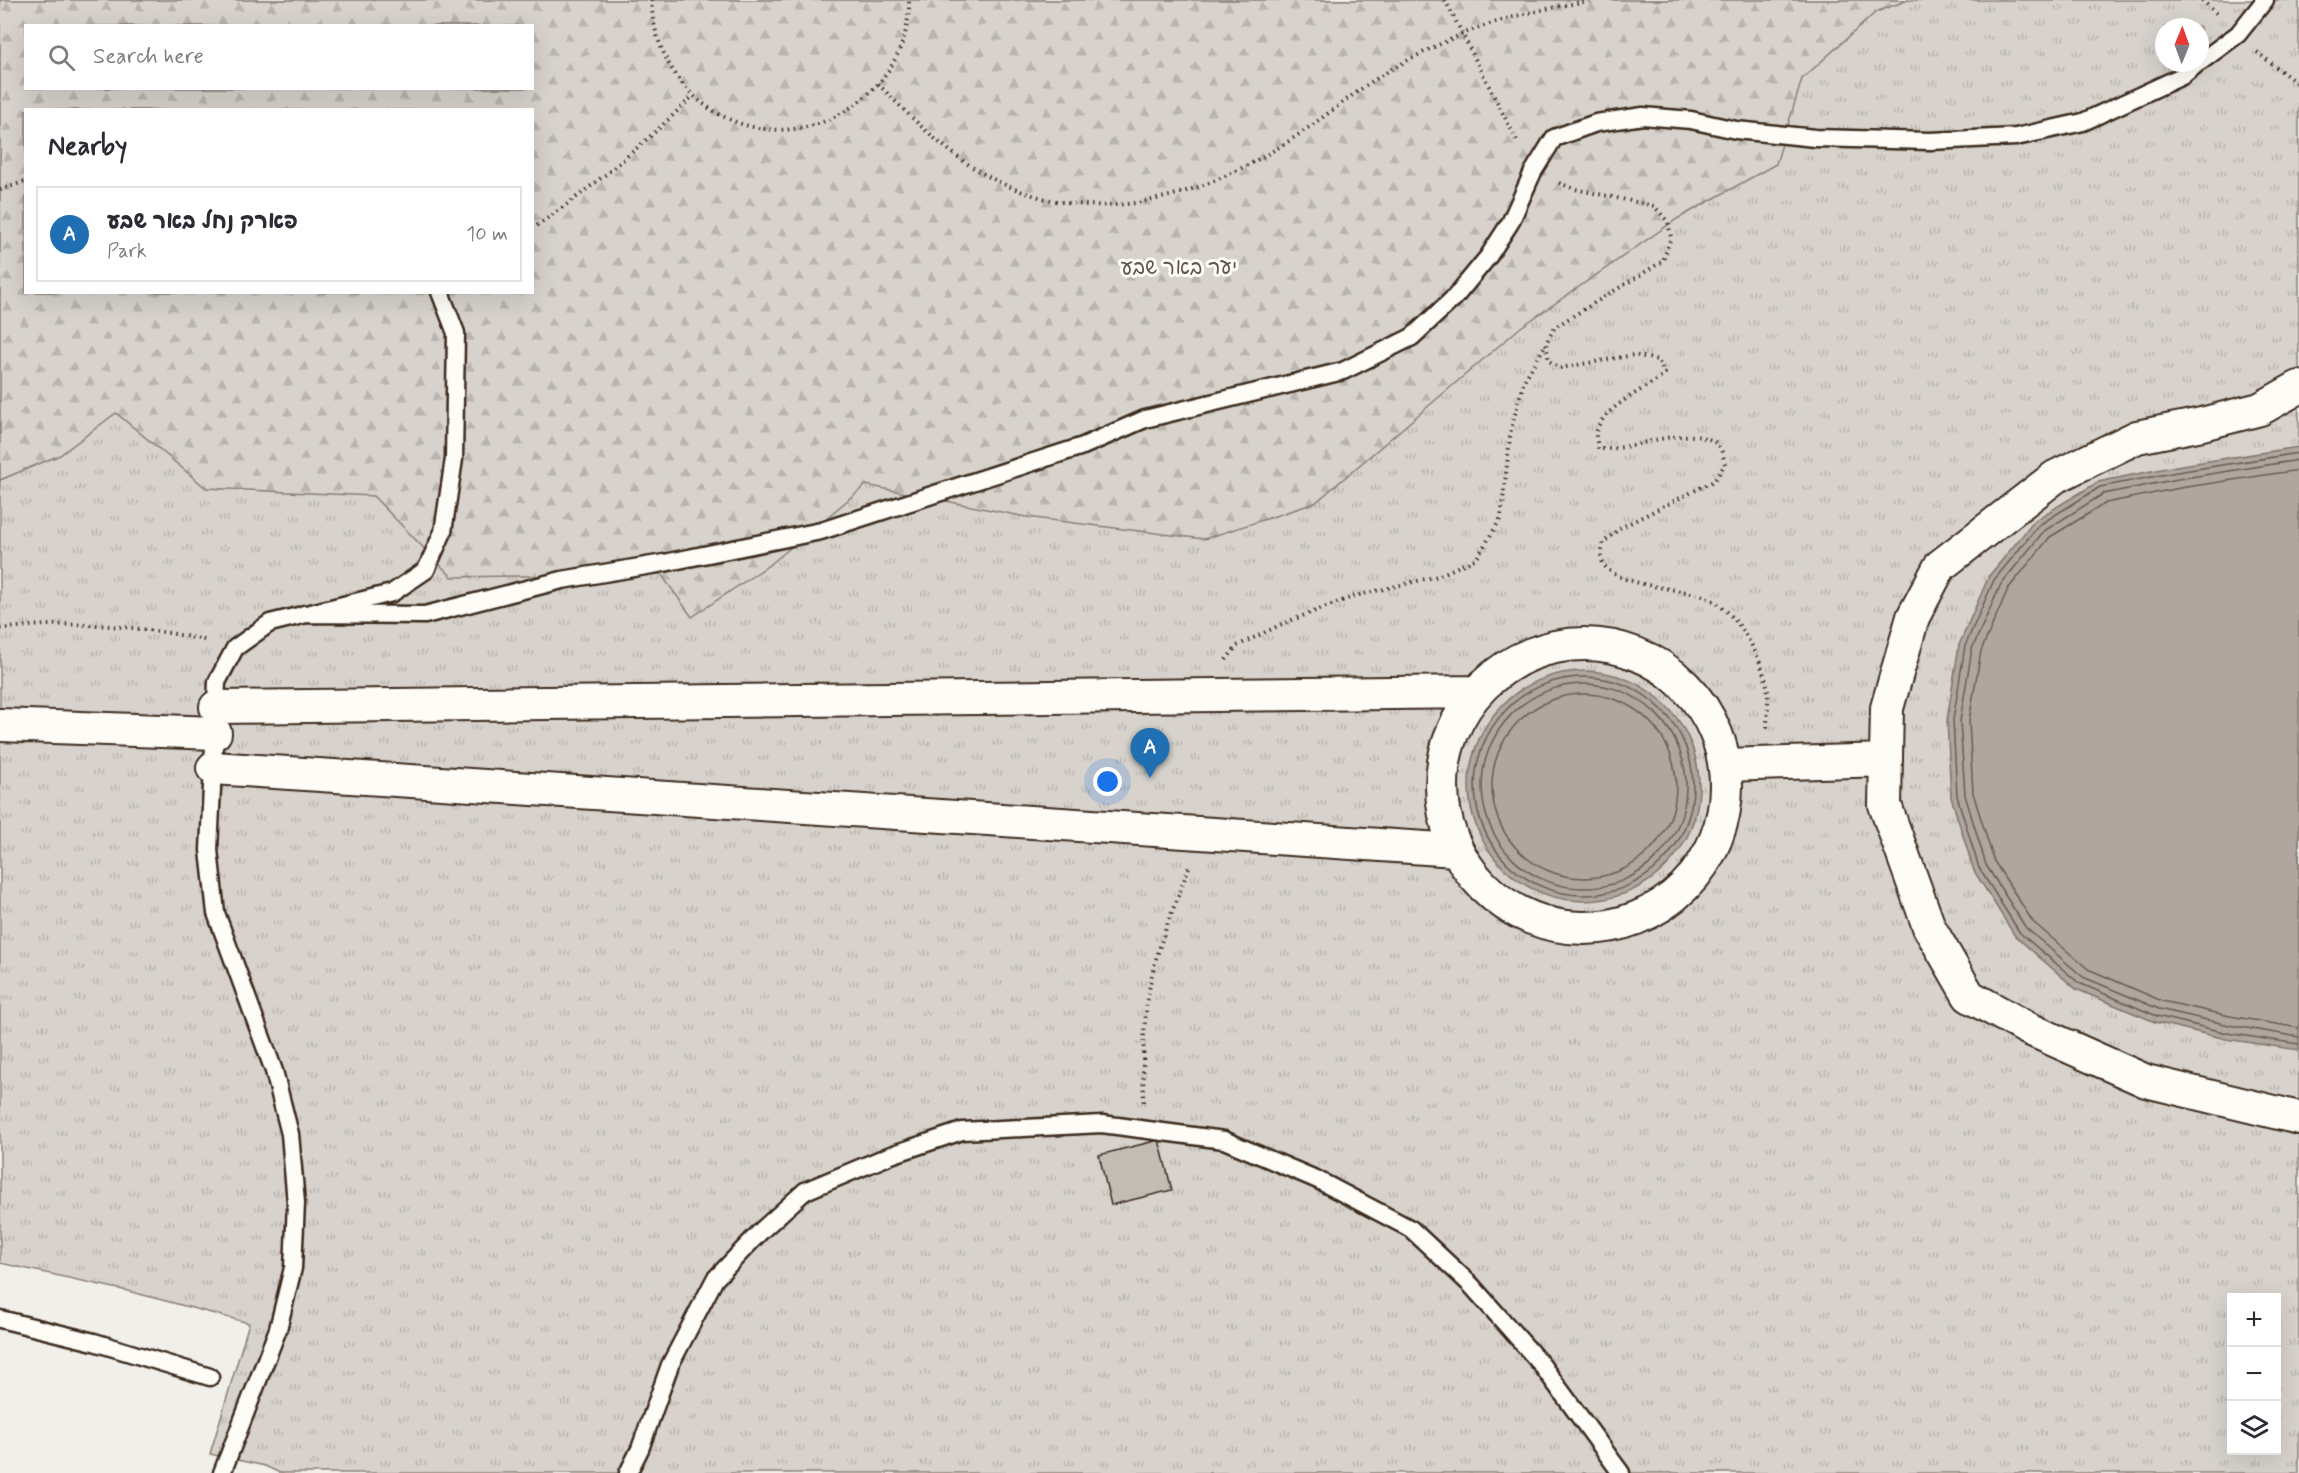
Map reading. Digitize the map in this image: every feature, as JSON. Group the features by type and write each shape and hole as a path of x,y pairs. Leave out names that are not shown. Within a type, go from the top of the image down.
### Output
{"street":[{"path":"2299,387 2260,409 2137,437 2055,477 1940,566 1912,617 1887,708 1885,806 1929,927 1969,996 2027,1028 2146,1081 2299,1118"},
{"path":"1563,645 1610,646 1652,661 1670,673 1694,696 1712,723 1725,765 1727,789 1724,812 1709,854 1698,872 1666,903 1626,922 1605,927 1581,929 1558,927 1536,921 1497,900 1467,868 1456,850 1442,807 1443,760 1449,739 1458,718 1477,692 1501,670 1520,658 1563,645"},
{"path":"0,726 1196,696 1477,692"},
{"path":"1725,765 1886,760"},
{"path":"213,768 1456,850"}],"lane":[{"path":"2209,55 2238,34 2265,0"},
{"path":"304,614 425,615 562,580 664,563 820,531 1083,446 1144,419 1343,371 1412,337 1455,297 1488,257 1510,223 1533,172 1554,138 1596,123 1643,116 1691,120 1736,130 1815,138 1929,141 2016,137 2083,122 2187,72"},
{"path":"222,1473 278,1329 293,1268 296,1203 290,1134 274,1071 216,913 209,850 217,682 235,648 270,623 392,593 426,570 443,532 454,459 456,333 441,294"},
{"path":"627,1473 640,1449 670,1365 715,1279 762,1230 805,1191 891,1155 962,1131 1102,1124 1224,1140 1318,1180 1411,1229 1472,1285 1541,1364 1621,1473"},
{"path":"0,1319 94,1342 210,1377"}],"path":[{"path":"651,0 654,30 664,58 693,96 719,114 737,122 778,130 799,128 837,116 855,106 878,84 894,63 902,44 908,24 909,0"},
{"path":"1196,696 1237,646 1284,623 1355,596 1438,576 1477,558 1501,518 1511,429 1524,381 1555,327 1663,261 1671,237 1668,222 1654,206 1575,189 1533,172 1445,0"},
{"path":"878,84 931,136 978,170 1024,192 1069,204 1112,206 1156,200 1198,187 1240,169 1282,146 1386,73 1462,35 1516,16 1593,0"},
{"path":"534,228 619,165 693,96"},
{"path":"0,190 24,182"},
{"path":"1546,343 1549,361 1560,368 1634,355 1658,360 1665,373 1656,381 1632,394 1600,422 1596,436 1598,449 1615,450 1686,435 1714,441 1721,449 1725,464 1714,481 1620,528 1603,543 1601,558 1608,569 1636,583 1707,597 1732,615 1746,634 1767,683 1767,764"},
{"path":"0,629 51,624 114,626 175,634 235,648"},
{"path":"1143,1129 1145,1034 1156,960 1201,833"}],"green space":[{"path":"0,0 2299,0 2299,1473 280,1473 265,1466 210,1454 249,1323 128,1291 0,1263"},
{"name":"יער באר שבע","path":"0,0 1908,0 1876,12 1802,79 1776,164 1677,219 1521,327 1315,503 1204,539 1026,517 866,485 772,563 692,617 661,574 452,577 373,496 206,488 116,413 60,455 0,480"}],"water":[{"path":"2299,447 2299,1050 2226,1039 2155,1022 2076,989 2015,936 1974,871 1951,797 1947,720 1959,645 1989,576 2035,520 2098,482 2176,466"},
{"path":"1584,671 1606,673 1628,680 1648,690 1673,713 1680,722 1694,753 1699,786 1697,808 1690,830 1680,850 1657,875 1648,882 1617,896 1584,901 1562,899 1540,892 1520,882 1495,859 1488,850 1474,819 1469,786 1471,764 1478,742 1488,722 1511,697 1520,690 1551,676"}],"building":[{"path":"1159,1140 1172,1190 1111,1205 1099,1155"}],"place":[{"name":"פארק נחל באר שבע","path":"1150,778"}]}
